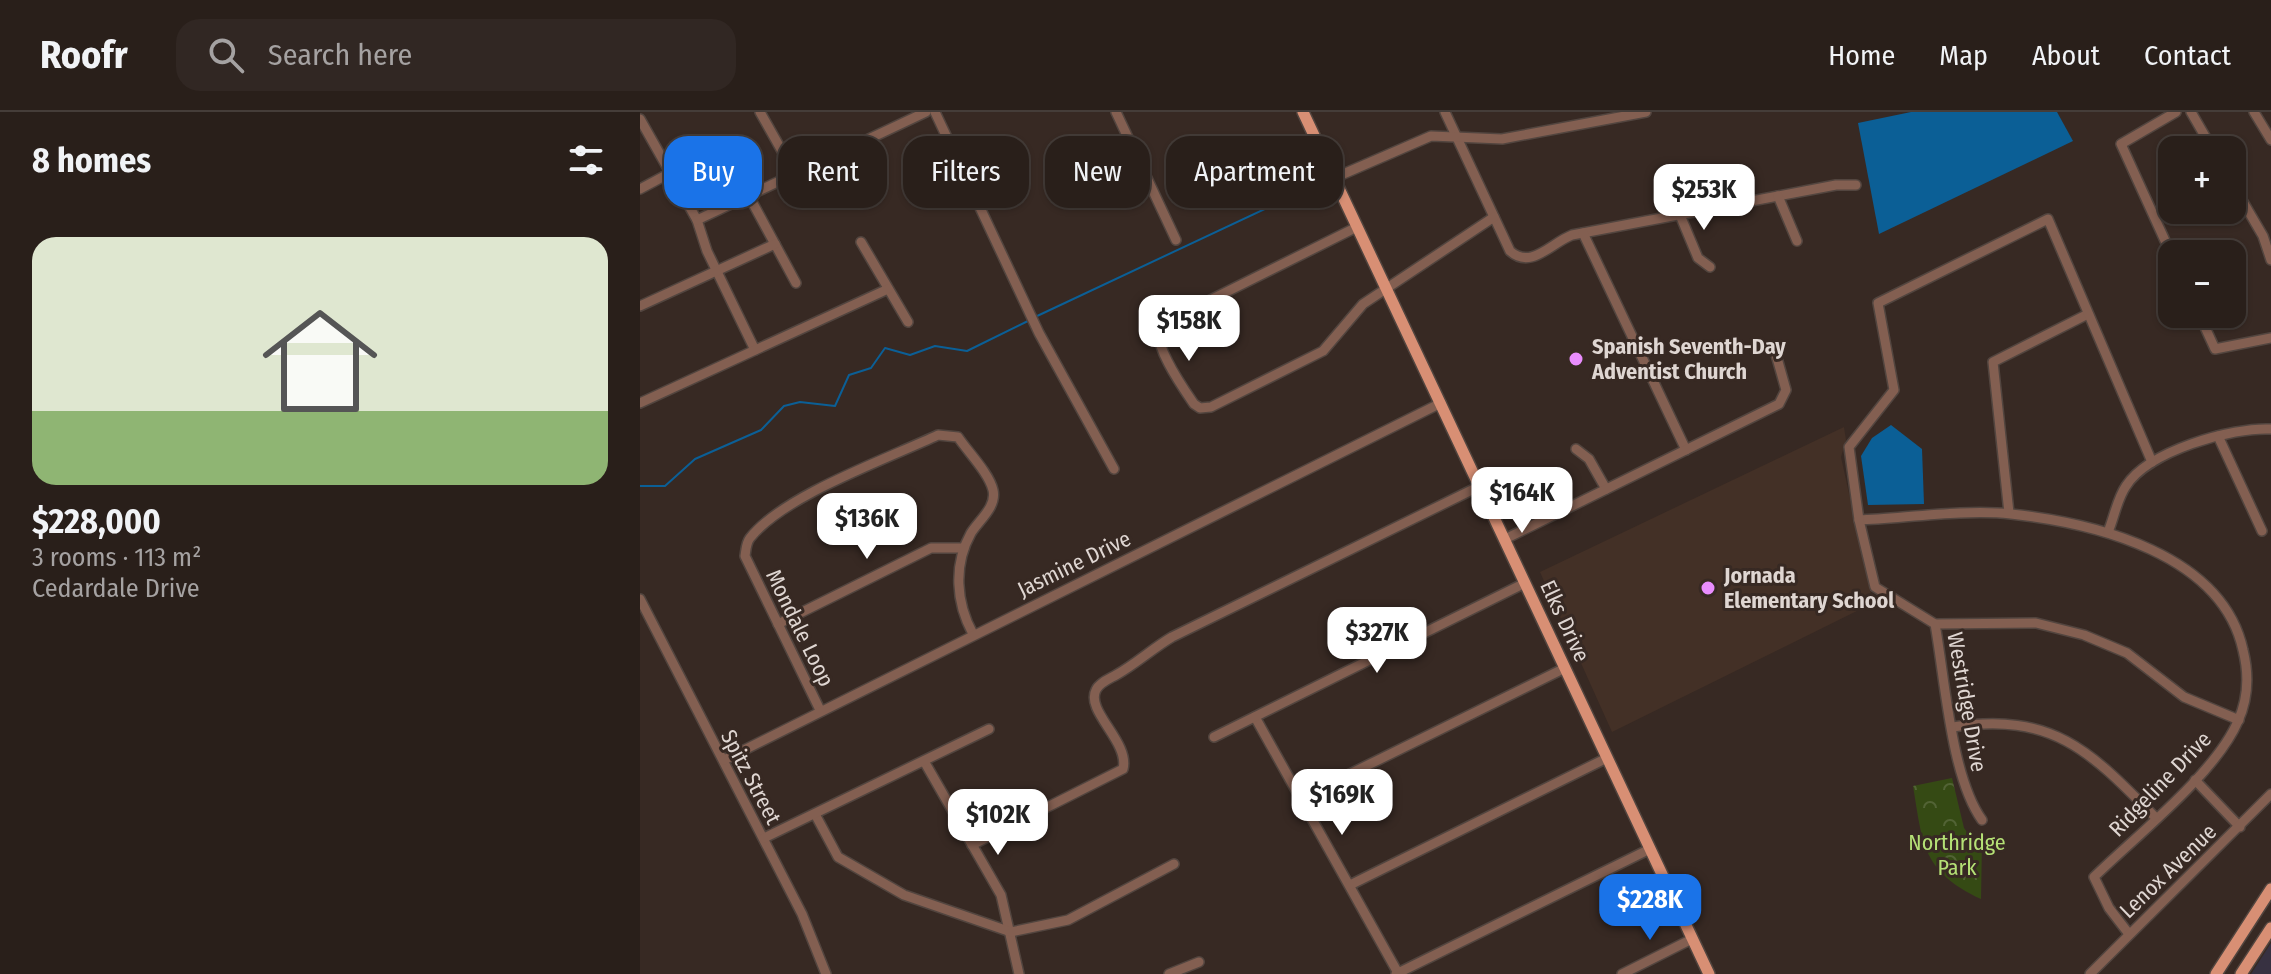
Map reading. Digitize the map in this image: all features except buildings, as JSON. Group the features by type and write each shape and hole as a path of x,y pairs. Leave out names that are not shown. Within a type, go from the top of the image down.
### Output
{"main road":[{"name":"Elks Drive","path":"1303,112 1314,136"},
{"name":"Elks Drive","path":"1343,197 1709,974"},
{"path":"2216,974 2271,889"},
{"path":"2241,974 2271,928"}],"street":[{"path":"760,112 778,144"},
{"path":"875,136 926,112"},
{"path":"935,112 1039,333 1114,469"},
{"path":"1116,112 1176,240"},
{"path":"1445,112 1510,251 1521,258 1535,257 1562,239 1583,233 1841,184 1856,185"},
{"path":"1343,174 1414,141 1456,135 1502,139 1646,112"},
{"path":"2165,240 2121,144 2176,112"},
{"path":"2191,112 2205,136"},
{"path":"2254,112 2271,140"},
{"path":"640,119 664,162"},
{"path":"640,189 664,176"},
{"path":"1778,196 1797,241"},
{"path":"2246,207 2263,236 2271,260"},
{"path":"690,208 716,271 755,350"},
{"path":"697,220 723,208"},
{"path":"756,208 796,283"},
{"path":"1680,215 1698,258 1710,267"},
{"path":"1357,227 1163,323 1157,331 1160,345 1194,404 1207,408 1323,351 1359,307 1494,217"},
{"name":"Westridge Drive","path":"1982,820 1971,806 1962,780 1935,624 1886,597 1875,587 1859,520 1849,447 1894,390 1878,303 2048,219 2088,314"},
{"path":"1583,233 1686,450"},
{"path":"861,242 908,322"},
{"path":"640,306 775,244"},
{"path":"640,403 888,289"},
{"path":"2009,513 1993,362 2088,314 2152,462"},
{"path":"2205,328 2215,349 2271,338"},
{"path":"1505,539 1783,401 1786,386 1775,351"},
{"name":"Jasmine Drive","path":"724,760 1441,403"},
{"path":"2108,532 2126,485 2152,462 2245,428 2271,429"},
{"name":"Mondale Loop","path":"820,710 745,556 748,540 784,510 812,494 938,435 958,437 993,489 992,505 964,548 958,587 962,613 973,634"},
{"path":"2218,436 2262,531"},
{"path":"1576,449 1589,459 1606,489"},
{"path":"972,845 1128,767 1091,692 1101,684 1141,661 1172,637 1480,486"},
{"name":"Ridgeline Drive","path":"1859,520 2009,513 2108,532 2161,553 2200,580 2229,612 2247,665 2246,693 2239,720 2223,749 2195,780 2094,877 2109,908 2129,934"},
{"path":"778,624 931,548 964,548"},
{"path":"1214,737 1525,583"},
{"name":"Spitz Street","path":"640,599 802,914 826,974"},
{"path":"1935,624 2036,623 2084,635 2127,653 2184,697 2239,720"},
{"path":"1301,798 1565,668"},
{"path":"1255,717 1397,973 1650,849"},
{"path":"1953,727 2008,724 2061,737 2109,770 2155,817"},
{"path":"764,838 989,729"},
{"path":"1350,885 1607,758"},
{"path":"924,761 1001,895 1019,974"},
{"path":"2195,780 2240,827"},
{"name":"Lenox Avenue","path":"2090,974 2271,794"},
{"path":"815,814 838,857 904,895 1011,932 1068,920 1174,864"},
{"path":"1622,974 1692,939"},
{"path":"1169,974 1199,962"}],"shaded area":[{"name":"Jornada Elementary School","path":"1844,427 1846,440 1841,457 1873,603 1612,732 1540,572"},
{"path":"2271,943 2271,974 2251,974"}],"green space":[{"name":"Northridge Park","path":"1952,778 1964,828 1969,835 1982,839 1981,899 1947,878 1936,866 1923,840 1913,786"}],"water":[{"path":"1911,112 2057,112 2073,141 1879,234 1858,123"},
{"path":"1891,425 1922,449 1924,504 1868,505 1861,456 1872,438"}],"waterway":[{"path":"1035,317 1267,208"},
{"path":"640,486 665,486 695,459 761,430 784,406 800,402 835,406 849,375 871,368 885,348 910,355 935,346 967,351 1030,320"}],"place":[{"name":"Spanish Seventh-Day Adventist Church","path":"1576,359"},
{"name":"Jornada Elementary School","path":"1708,588"}]}
